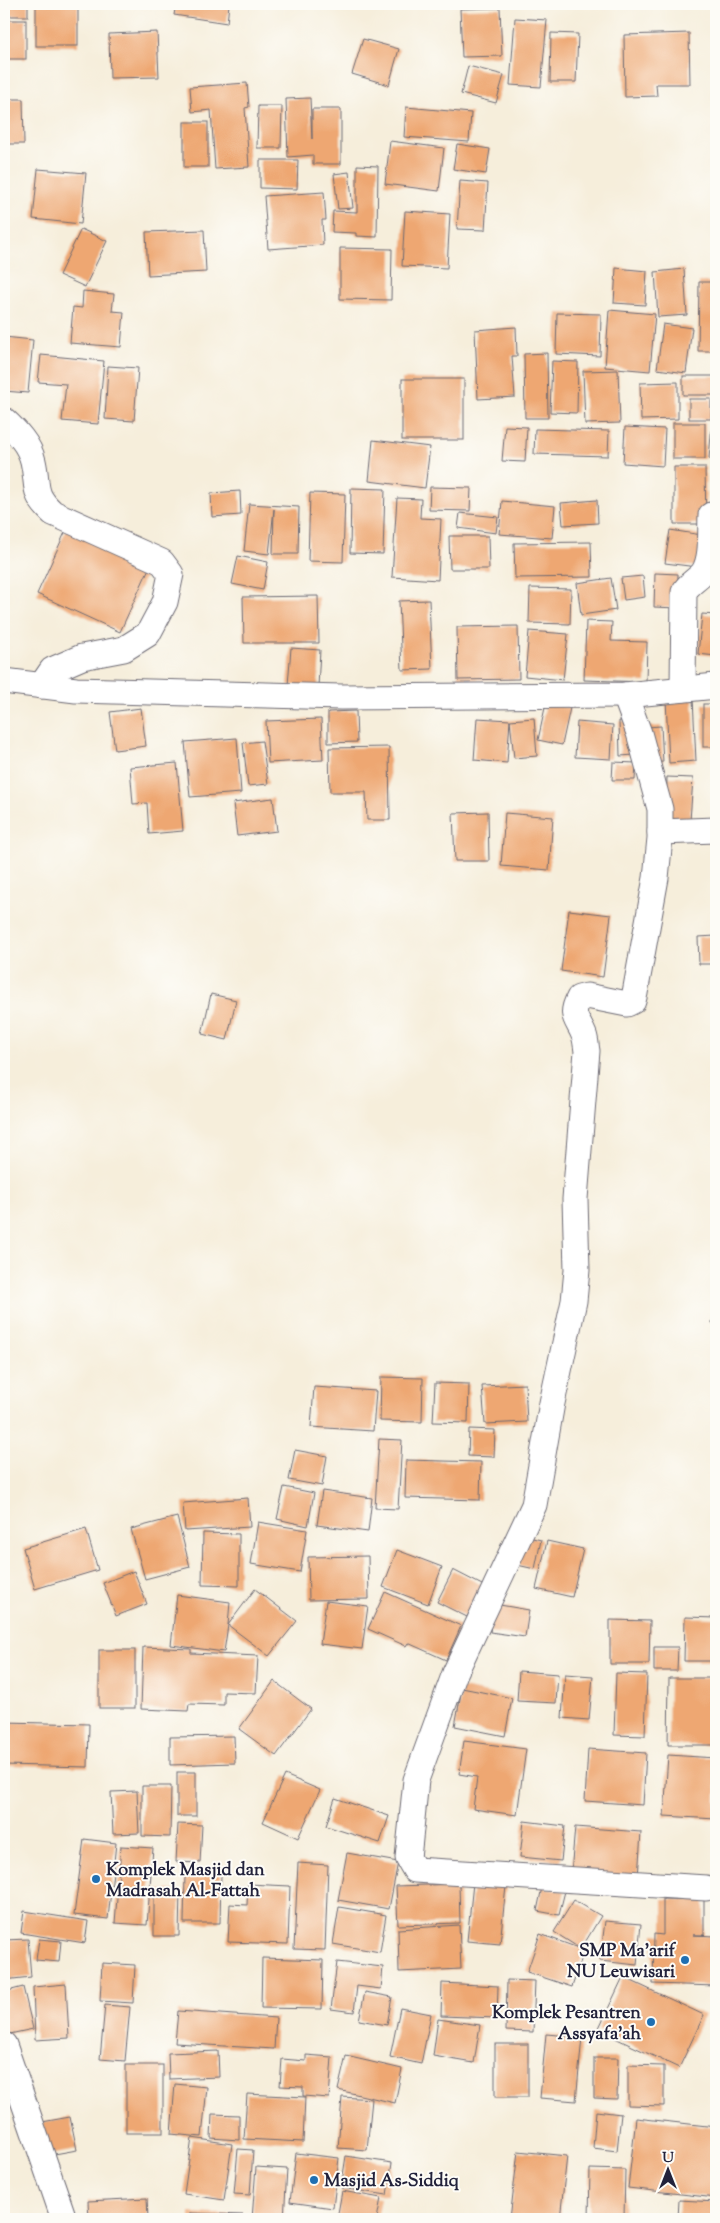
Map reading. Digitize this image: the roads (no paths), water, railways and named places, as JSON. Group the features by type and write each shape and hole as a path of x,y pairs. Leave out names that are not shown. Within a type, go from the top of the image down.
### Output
{"street":[{"path":"4,420 21,436 33,460 35,488 43,504 53,513 162,562 171,574 165,602 148,634 124,649 82,657 52,670 41,686"},
{"path":"682,689 684,592 687,586 701,575 705,569 708,557 711,515"},
{"path":"4,681 76,690 341,697 625,695 716,686"},
{"path":"625,695 639,734 660,809 656,878 633,1001 627,1004 587,996 579,998 576,1005 575,1020 584,1035 587,1051 575,1199 577,1270 570,1320 552,1403 534,1505 454,1673 416,1780 408,1858 414,1870 706,1888"},
{"path":"660,832 716,830"},
{"path":"4,2045 64,2219"}],"place":[{"name":"Komplek Masjid dan Madrasah Al-Fattah","path":"96,1879"},
{"name":"SMP Ma'arif NU Leuwisari","path":"685,1960"},
{"name":"Komplek Pesantren Assyafa'ah","path":"651,2022"},
{"name":"Masjid As-Siddiq","path":"314,2180"}]}
